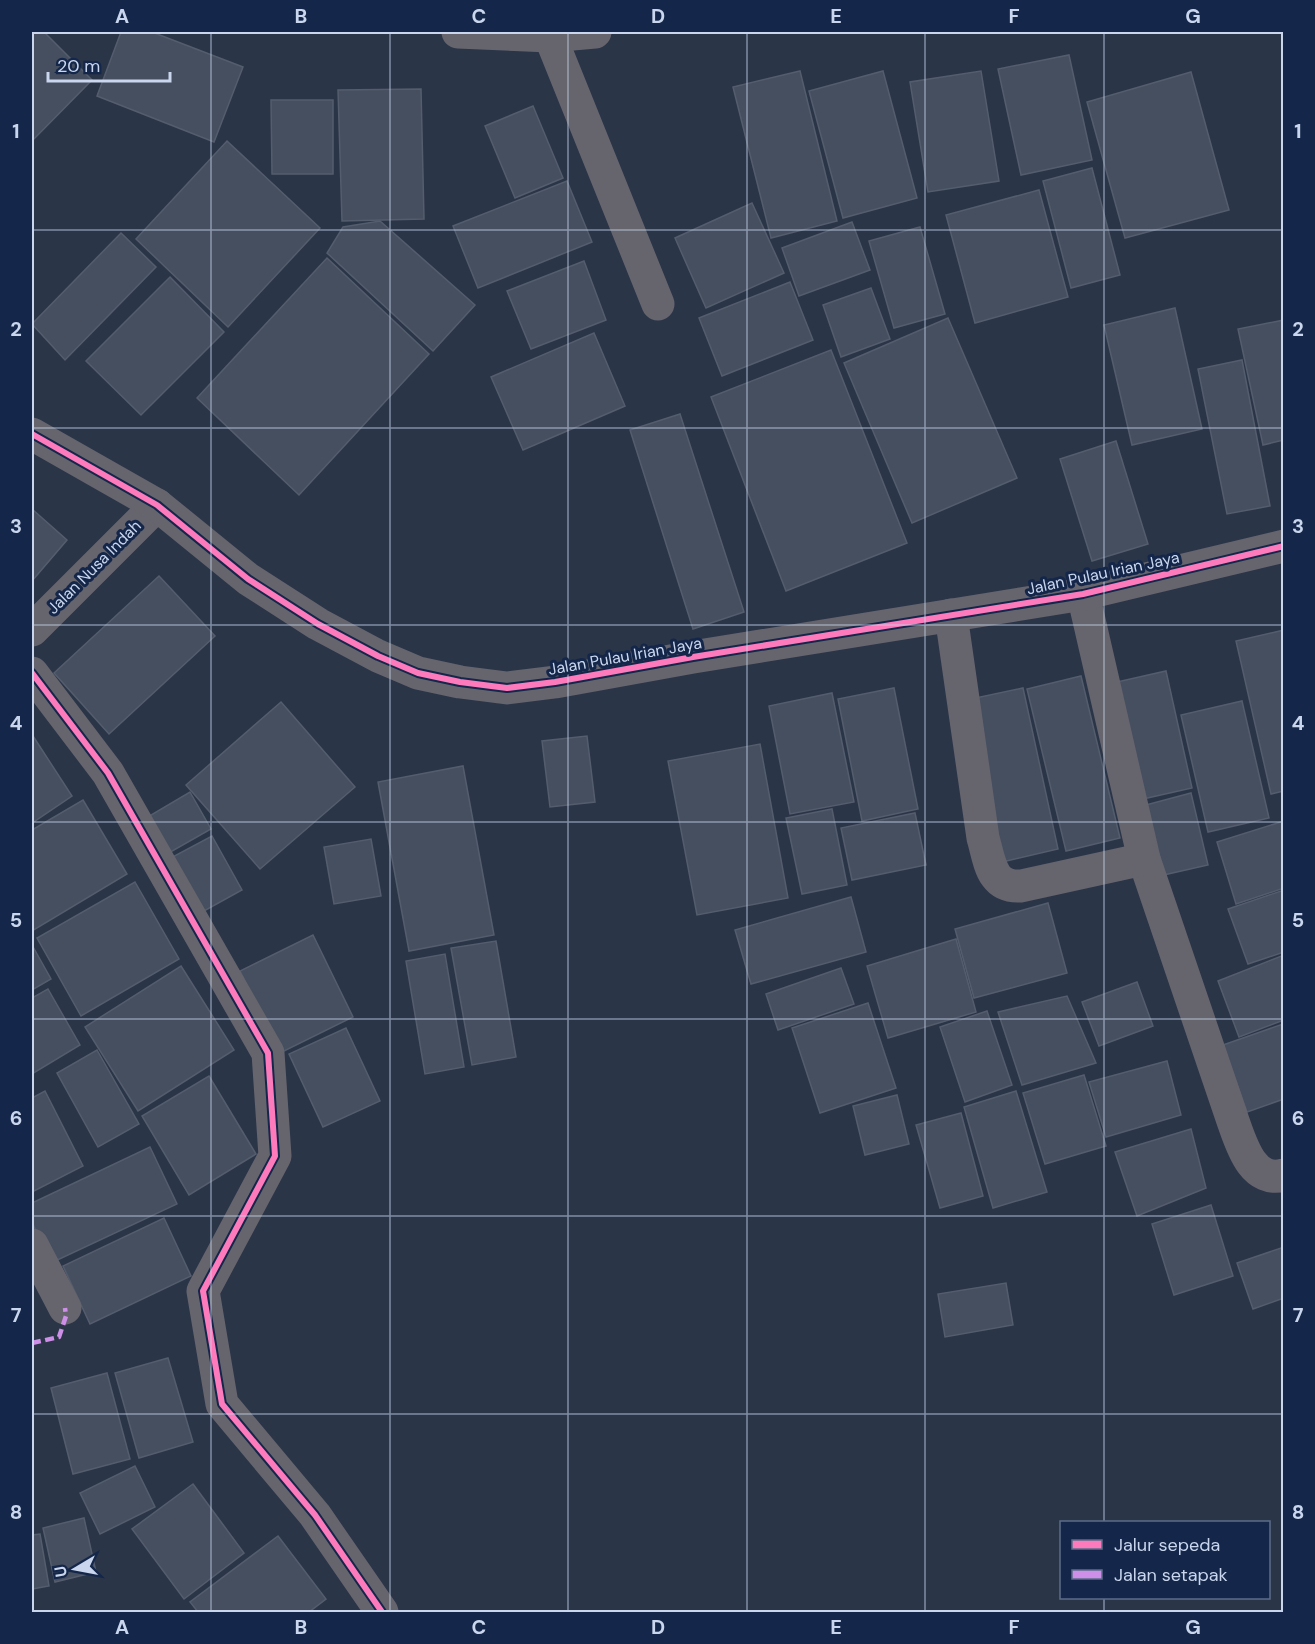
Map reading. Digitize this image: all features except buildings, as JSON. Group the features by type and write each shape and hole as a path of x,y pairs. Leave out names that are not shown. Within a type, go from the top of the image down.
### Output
{"street":[{"path":"458,32 550,36 594,32"},
{"path":"550,36 658,304"},
{"name":"Jalan Pulau Irian Jaya","path":"32,434 157,505 248,579 318,624 378,656 418,673 460,682 507,688 555,682 1083,594 1284,546"},
{"name":"Jalan Nusa Indah","path":"32,630 157,505"},
{"path":"1083,594 1144,859 1244,1151 1264,1174 1274,1178 1284,1175"},
{"path":"951,615 983,838 992,870 998,880 1008,886 1021,886 1144,859"},
{"path":"32,673 108,773 268,1053 275,1156 203,1291 222,1404 315,1515 382,1612"},
{"path":"32,1245 65,1308"}],"marked path":[{"path":"32,1343 59,1337 66,1316 65,1308"}],"cycle path":[{"path":"32,434 157,505 248,579 318,624 378,656 418,673 460,682 507,688 555,682 693,657 1083,594 1284,546"},
{"path":"32,673 108,773 268,1053 275,1156 203,1291 222,1404 315,1515 382,1612"}]}
